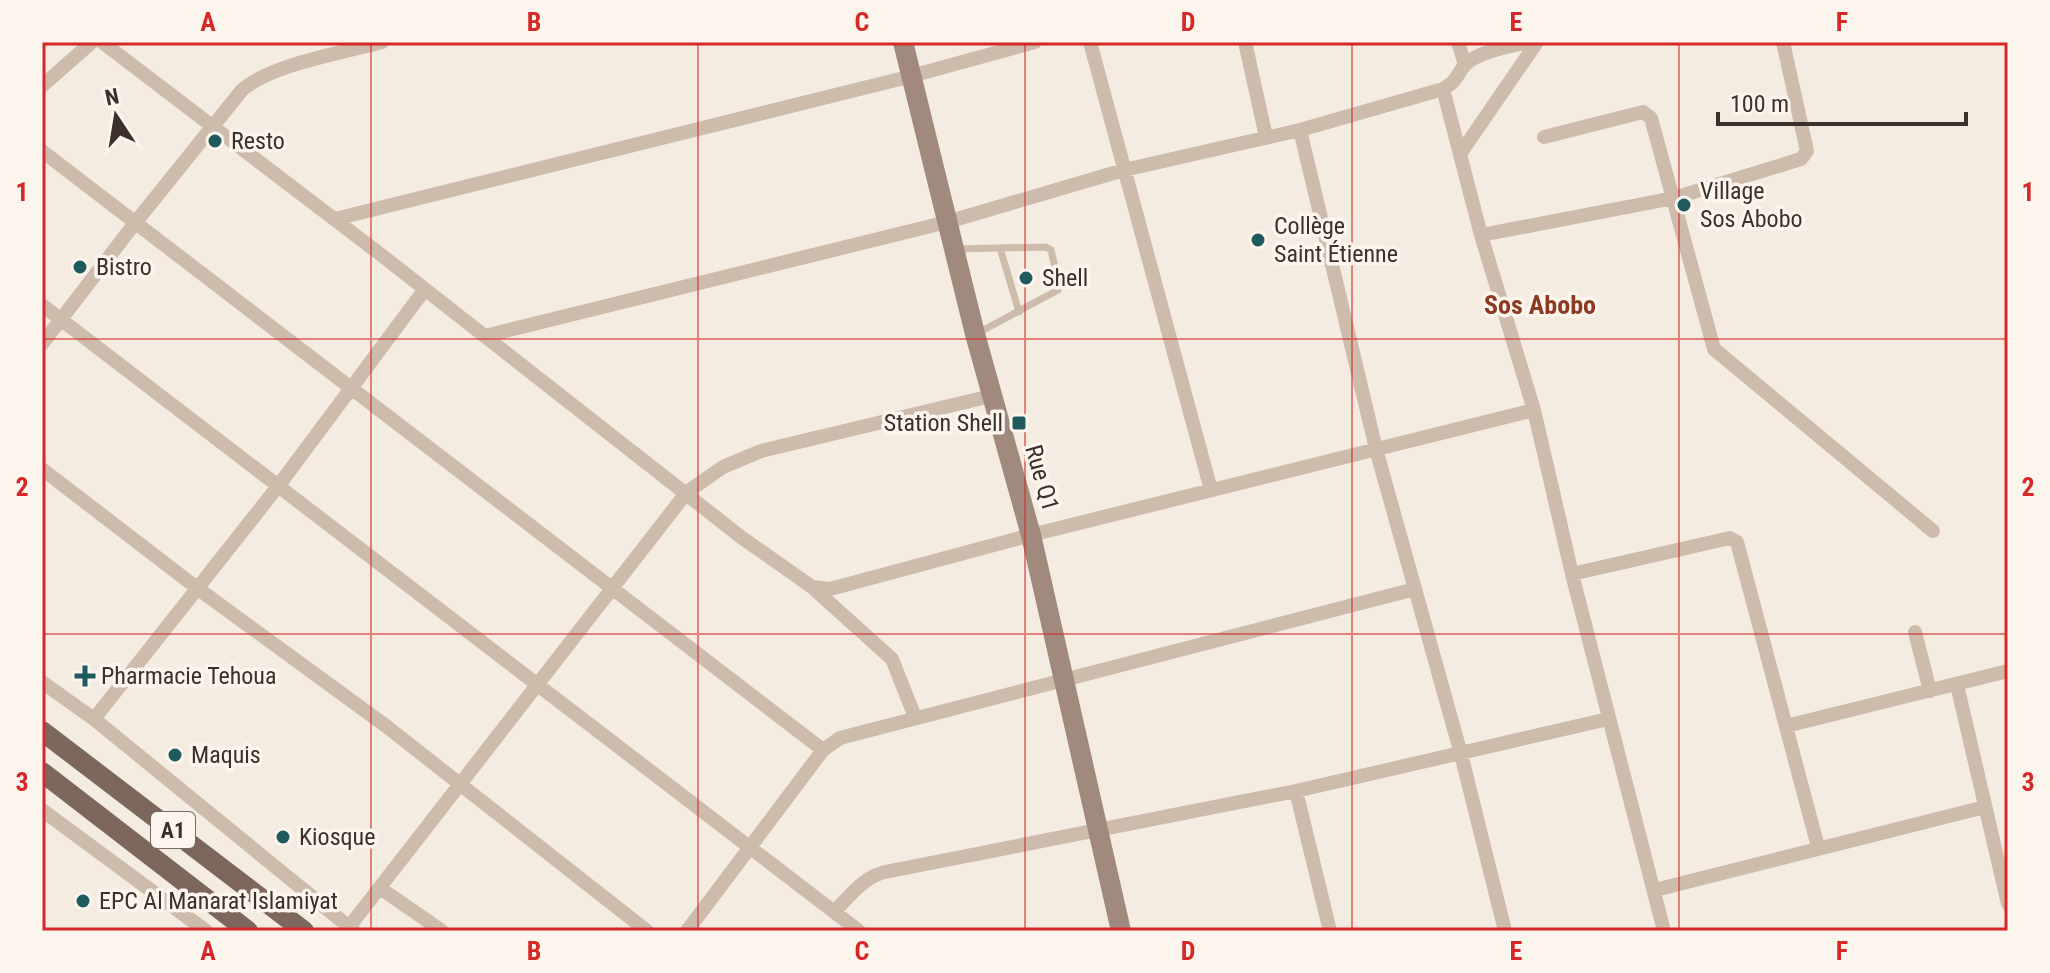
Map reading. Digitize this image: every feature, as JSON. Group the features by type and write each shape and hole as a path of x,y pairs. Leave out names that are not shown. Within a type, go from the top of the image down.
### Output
{"main road":[{"name":"A1","path":"42,731 304,931"},
{"name":"A1","path":"42,772 248,931"}],"street":[{"path":"42,86 92,42"},
{"path":"102,42 214,125 741,537 812,587 892,659 915,717"},
{"path":"42,344 242,90 263,75 382,42"},
{"name":"Rue Q1","path":"903,42 991,396 1031,535 1121,931"},
{"path":"335,219 911,76 1035,42"},
{"path":"1090,42 1211,490"},
{"path":"1245,42 1266,137"},
{"path":"1458,42 1465,65"},
{"path":"485,336 947,222 1124,170 1300,130 1443,89 1455,82 1465,65 1483,54 1528,42"},
{"path":"1460,154 1537,42"},
{"path":"1481,235 1674,198 1801,159 1807,151 1783,42"},
{"path":"1443,89 1481,235 1534,410 1608,719 1664,931"},
{"path":"1544,137 1648,113 1714,349 1933,531"},
{"path":"1300,130 1376,449 1461,754 1505,931"},
{"path":"42,151 823,750"},
{"path":"94,719 279,485 425,289"},
{"path":"42,305 859,931"},
{"path":"42,682 94,719 352,929 380,888 687,492 723,467 761,451 991,396"},
{"path":"812,587 830,589 1031,535 1534,410"},
{"path":"42,469 197,588 386,726 647,931"},
{"path":"1572,574 1730,538 1737,542 1818,847"},
{"path":"687,931 823,750 840,738 1415,589"},
{"path":"1915,632 1930,691"},
{"path":"1786,726 2008,671"},
{"path":"1957,685 2008,904"},
{"path":"834,912 873,875 1296,791 1608,719"},
{"path":"1296,791 1330,931"},
{"path":"1655,890 1985,807"},
{"path":"42,810 206,931"},
{"path":"380,888 442,931"}],"lane":[{"path":"954,249 1046,247 1051,250 1058,290 975,334"},
{"path":"1000,248 1019,312"}],"place":[{"name":"Resto","path":"215,141"},
{"name":"Village Sos Abobo","path":"1684,205"},
{"name":"Collège Saint Étienne","path":"1258,240"},
{"name":"Bistro","path":"80,267"},
{"name":"Shell","path":"1026,278"},
{"name":"Station Shell","path":"1019,423"},
{"name":"Pharmacie Tehoua","path":"85,676"},
{"name":"Maquis","path":"175,755"},
{"name":"Kiosque","path":"283,837"},
{"name":"EPC Al Manarat Islamiyat","path":"83,901"}],"district":[{"name":"Sos Abobo","path":"1540,305"}]}
